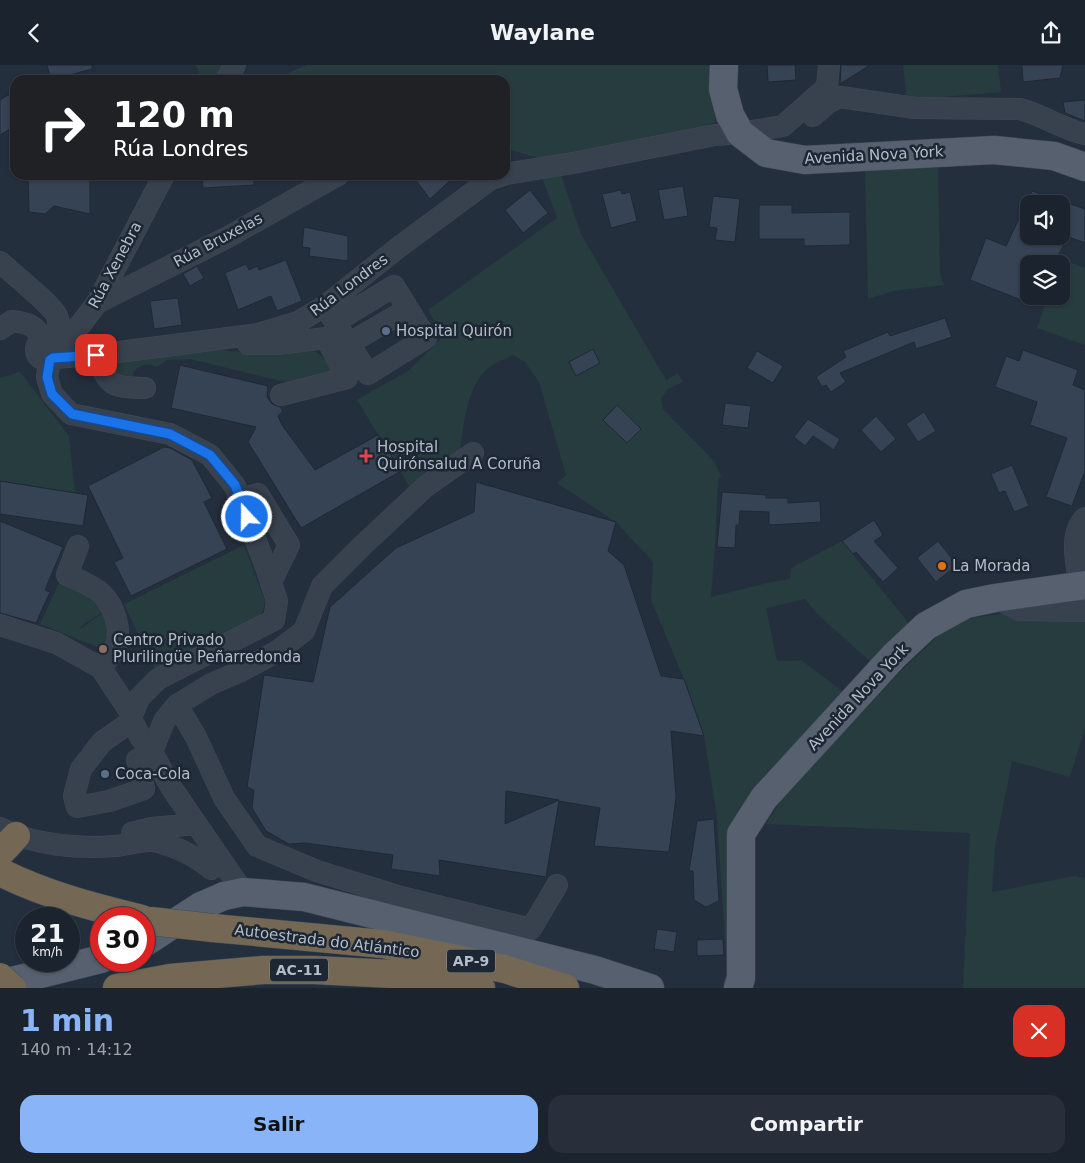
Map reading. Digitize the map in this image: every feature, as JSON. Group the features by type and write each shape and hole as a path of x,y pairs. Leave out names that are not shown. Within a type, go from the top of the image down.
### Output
{"highway":[{"name":"Autoestrada do Atlántico","path":"9,877 49,894 90,907"},
{"name":"Autoestrada do Atlántico","path":"155,924 207,917 383,944 505,969 565,988"},
{"name":"AC-11","path":"117,988 170,977 263,970 314,970 413,975 482,988"},
{"path":"0,977 12,988"}],"main road":[{"path":"724,65 723,89 730,115 747,139"},
{"name":"Avenida Nova York","path":"747,139 766,153 804,160 994,150 1054,156 1085,167"},
{"name":"Avenida Nova York","path":"742,917 741,834 764,798 894,656 926,626 966,604 995,598 1083,594"},
{"path":"207,917 224,896 243,892 304,897 595,969 650,988"},
{"path":"738,988 741,978 742,917"},
{"path":"742,917 758,988"},
{"path":"0,986 90,962"}],"street":[{"path":"747,139 783,126 827,87 829,65"},
{"path":"747,139 785,138 793,134 828,103 840,97 915,108 1020,109 1036,113 1070,131 1085,134"},
{"name":"Rúa Londres","path":"510,174 715,135 747,139"},
{"path":"510,161 528,170"},
{"name":"Rúa Xenebra","path":"50,349 81,324 96,303 161,180"},
{"name":"Rúa Bruxelas","path":"96,303 228,237 329,180"},
{"name":"Rúa Londres","path":"50,349 96,355 258,334 330,314 422,230 490,180"},
{"path":"1,263 50,305 58,317 58,328 50,349 47,377 52,394 72,414 170,434 210,455 235,485 277,601 274,620 158,679 139,698 132,718 102,742 81,769 74,796 77,807 108,801 144,789 138,760 152,752 164,721 177,705 211,683 239,672 276,652 304,631 322,586 425,487 474,453"},
{"path":"394,286 408,309 426,338 368,374 330,314 394,286"},
{"path":"348,343 408,309"},
{"path":"0,329 12,321 28,323 38,330 50,349"},
{"path":"237,337 243,345 278,344 326,338 347,378 281,395"},
{"path":"96,355 107,380 120,387 146,388"},
{"path":"240,499 258,494 289,545 271,582"},
{"path":"1083,594 1075,541 1081,522 1085,519"},
{"path":"78,546 67,575 100,592 111,605 116,621 116,647 101,668"},
{"path":"0,625 56,643 101,668 171,787 243,892"},
{"path":"177,705 196,737 224,797 257,846 317,871 401,897 531,929 556,885"},
{"path":"153,834 167,821 173,806 171,787"},
{"path":"5,839 68,845 153,834 196,824"},
{"path":"196,824 208,855 211,869 207,917"},
{"path":"153,834 198,858 211,869"}],"green space":[{"path":"196,65 225,65 218,75 200,75"},
{"path":"307,65 710,65 711,94 716,122 693,131 541,159 510,150 510,75 288,75 288,73"},
{"path":"903,65 998,65 1001,92 907,100"},
{"path":"938,164 940,275 944,285 893,291 868,299 865,170"},
{"path":"561,175 581,234 666,380 678,373 683,382 668,389 661,398 663,409 714,461 721,476 718,480 711,597 790,579 791,568 842,541 911,626 873,664 817,614 805,599 766,608 777,661 801,660 845,693 755,791 729,986 723,984 727,972 717,817 704,736 684,679 651,600 653,562 616,522 557,483 566,475 539,382 525,362 513,355 495,363 489,368 474,388 466,410 459,455 411,489 357,400 407,372 443,337 428,310 557,218 542,177"},
{"path":"1070,263 1085,268 1085,345 1037,328 1045,305 1070,305"},
{"path":"201,348 267,354 281,354 301,350 310,351 318,353 323,357 332,372 298,385 190,359 167,360 157,367 144,365 133,372 134,378 122,381 105,365 145,356"},
{"path":"20,372 69,436 75,493 0,481 0,378"},
{"path":"244,545 265,601 263,611 254,621 156,672 124,604"},
{"path":"60,581 93,598 104,611 81,626 80,629 104,612 109,634 106,646 102,649 40,624"},
{"path":"1085,597 1085,728 1070,777 1012,761 995,847 992,892 1075,876 1085,879 1085,988 963,988 970,833 766,824 784,795 902,670 939,635 962,621 1001,614 1025,606"}],"building":[{"path":"47,65 92,65 92,69 70,75 50,75"},
{"path":"767,65 795,65 796,80 768,82"},
{"path":"841,65 870,65 840,84"},
{"path":"1022,65 1063,65 1060,78 1023,82"},
{"path":"8,95 10,97 10,129 0,135 0,100"},
{"path":"1085,100 1085,121 1065,113 1063,102"},
{"path":"28,180 90,180 90,214 54,206 45,214 29,212"},
{"path":"202,180 254,180 254,185 203,188"},
{"path":"416,180 451,180 430,199"},
{"path":"683,186 688,216 664,220 658,190"},
{"path":"530,190 548,213 523,233 505,210"},
{"path":"621,190 622,194 630,192 637,221 611,228 602,194"},
{"path":"1032,191 1044,195 1030,195"},
{"path":"713,196 740,199 735,242 715,240 717,228 709,227"},
{"path":"1070,204 1085,209 1085,243 1070,238"},
{"path":"759,205 792,205 792,213 850,212 850,245 804,246 804,239 759,239"},
{"path":"1020,216 1020,245 1064,245 1059,255 1020,255 1020,299 970,280 986,238 1006,246"},
{"path":"304,227 348,236 348,261 309,256 310,248 302,247"},
{"path":"286,260 302,301 277,311 271,296 238,310 225,273 246,264 249,270 257,266 259,270"},
{"path":"197,266 204,278 190,286 183,274"},
{"path":"178,298 182,325 154,329 150,301"},
{"path":"945,318 952,337 916,349 914,342 840,373 846,382 831,392 826,385 822,387 816,377 846,357 843,351 888,332 890,336"},
{"path":"593,349 600,363 576,376 569,362"},
{"path":"1023,350 1078,370 1073,385 1085,390 1085,471 1072,506 1046,497 1067,438 1030,425 1037,402 995,387 1006,356 1019,361"},
{"path":"757,351 783,366 773,383 747,368"},
{"name":"Hospital Quirónsalud A Coruña","path":"180,365 268,386 267,397 272,404 280,407 283,411 278,416 282,425 315,470 378,435 401,471 301,528 248,442 256,427 171,408"},
{"path":"725,403 751,406 748,428 722,425"},
{"path":"617,405 641,429 627,443 603,420"},
{"path":"924,412 936,431 918,442 906,424"},
{"path":"876,416 896,439 881,452 861,430"},
{"path":"808,419 840,439 834,450 813,436 805,446 794,437"},
{"path":"164,447 170,448 192,460 212,498 204,502 227,549 131,596 114,562 123,558 88,486"},
{"path":"1012,465 1029,506 1014,512 1005,491 999,493 991,474"},
{"path":"0,481 88,495 83,526 0,514"},
{"path":"476,482 616,522 608,551 624,565 661,676 684,679 704,736 671,731 676,797 669,852 594,846 600,808 559,801 546,877 439,860 440,876 391,869 393,855 305,843 289,844 266,831 252,808 254,790 247,787 264,675 313,682 330,607 396,548 474,512","holes":["506,791 559,800 505,824"]},
{"path":"722,492 766,495 766,498 788,498 788,503 820,501 821,522 769,525 769,512 740,511 739,525 736,525 735,548 717,547"},
{"path":"874,520 883,535 874,541 898,568 883,582 856,552 853,554 842,541"},
{"path":"0,521 63,547 45,590 50,592 36,623 0,613"},
{"path":"938,541 957,565 936,582 917,558"},
{"path":"714,819 719,901 706,907 694,900 693,871 689,871 697,821"},
{"path":"657,929 677,932 674,952 654,949"},
{"path":"723,939 724,955 697,956 697,940"}],"place":[{"name":"Hospital Quirón","path":"386,331"},
{"name":"Hospital Quirónsalud A Coruña","path":"366,456"},
{"name":"La Morada","path":"942,566"},
{"name":"Centro Privado Plurilingüe Peñarredonda","path":"103,649"},
{"name":"Coca-Cola","path":"105,774"}],"route":[{"path":"96,355 53,358 50,360 47,377 52,394 72,414 170,434 210,455 235,485 247,517"}]}
